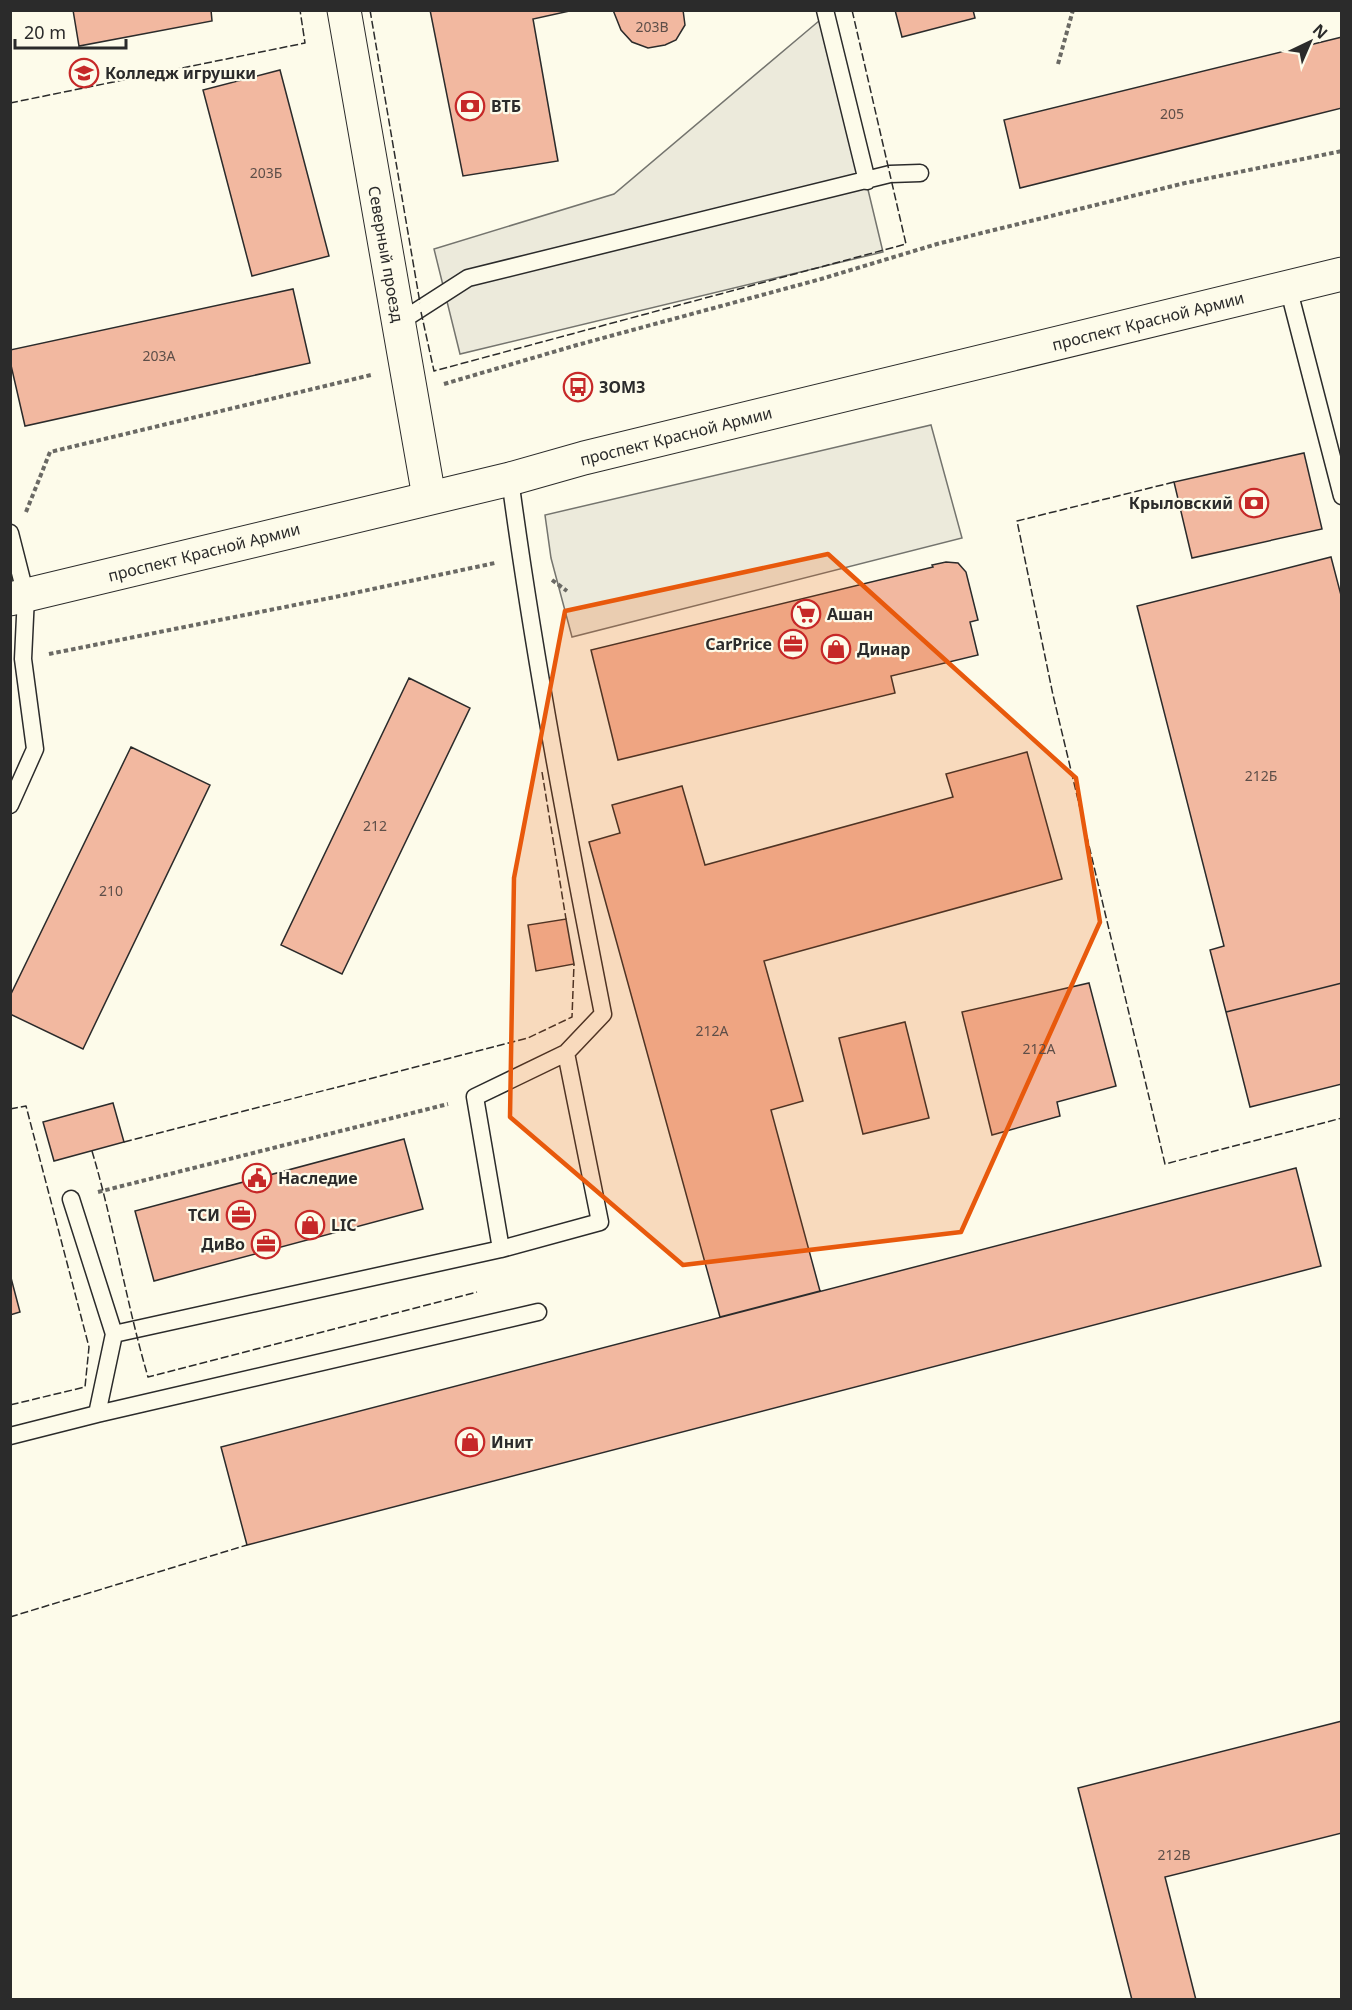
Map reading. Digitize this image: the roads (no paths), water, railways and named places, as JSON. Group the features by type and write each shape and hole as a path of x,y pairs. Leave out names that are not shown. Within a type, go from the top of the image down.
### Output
{"main road":[{"name":"Северный проезд","path":"344,10 429,497"},
{"name":"проспект Красной Армии","path":"18,597 510,479 584,458 1341,274"}],"lane":[{"path":"825,10 867,181"},
{"path":"398,323 468,278 890,174 920,174"},
{"path":"1288,287 1341,496"},
{"path":"501,1249 475,1097 566,1053 603,1014 520,558 510,479"},
{"path":"10,805 34,749 12,539"},
{"path":"114,1334 501,1249 600,1222 566,1053"},
{"path":"71,1199 114,1334 97,1414"},
{"path":"10,1436 538,1312"}],"place":[{"name":"Колледж игрушки","path":"84,73"},
{"name":"ВТБ","path":"470,106"},
{"name":"ЗОМЗ","path":"578,387"},
{"name":"Крыловский","path":"1254,503"},
{"name":"Ашан","path":"806,614"},
{"name":"CarPrice","path":"793,644"},
{"name":"Динар","path":"836,649"},
{"name":"Наследие","path":"257,1178"},
{"name":"ТСИ","path":"241,1215"},
{"name":"LIC","path":"310,1225"},
{"name":"ДиВо","path":"266,1244"},
{"name":"Инит","path":"470,1442"}]}
